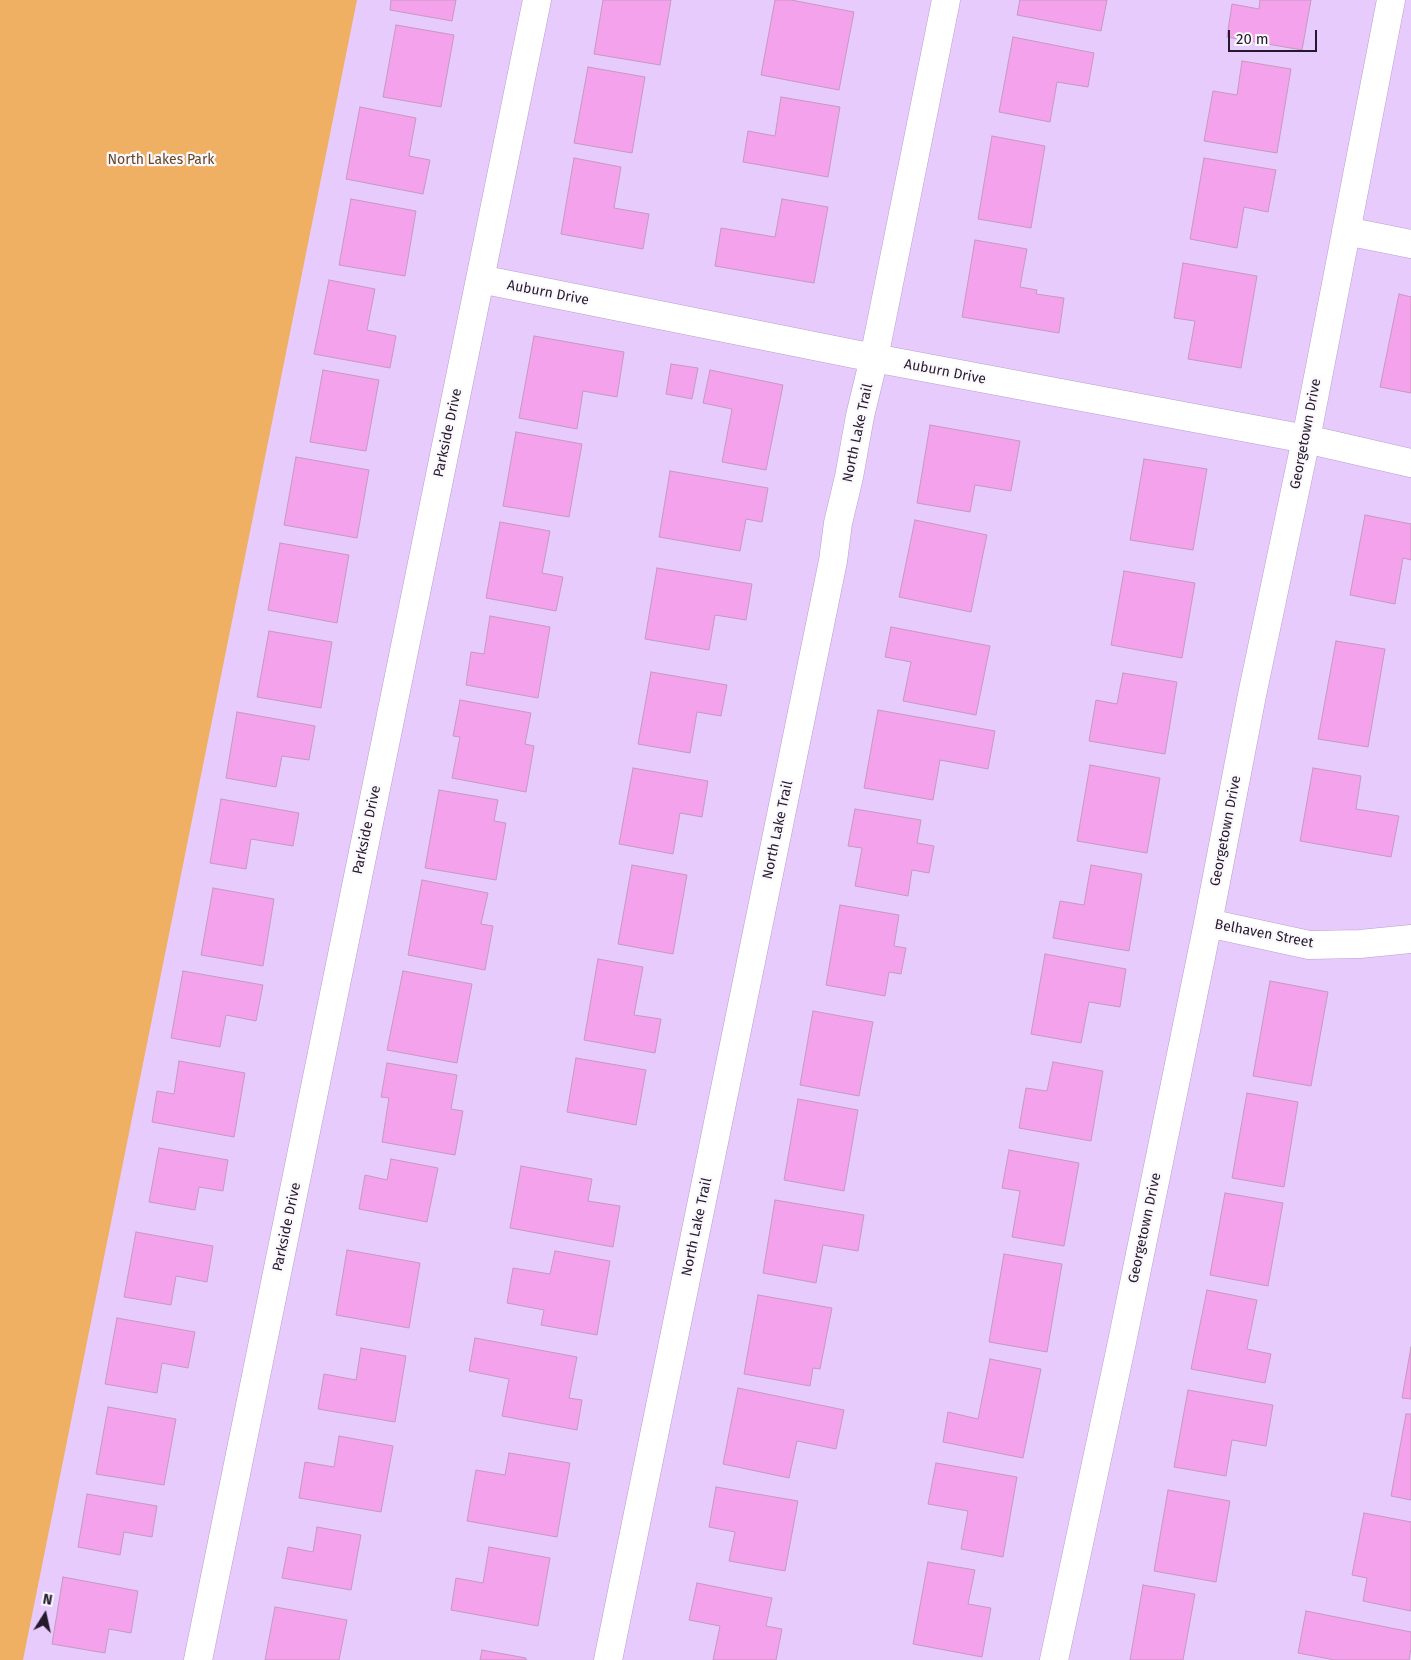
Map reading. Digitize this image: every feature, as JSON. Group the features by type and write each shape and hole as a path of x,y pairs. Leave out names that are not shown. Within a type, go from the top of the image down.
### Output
{"street":[{"name":"Parkside Drive","path":"198,1660 537,0"},
{"name":"North Lake Trail","path":"608,1660 946,0"},
{"name":"Georgetown Drive","path":"1054,1660 1122,1342 1208,923 1252,696 1306,439 1391,0"},
{"path":"1346,231 1411,244"},
{"name":"Auburn Drive","path":"480,279 874,358 1306,439 1411,463"},
{"name":"Belhaven Street","path":"1208,923 1309,945 1360,944 1411,939"}],"green space":[{"name":"North Lakes Park","path":"0,0 357,0 23,1660 0,1660"}],"building":[{"path":"391,0 456,0 452,21 390,10"},
{"path":"603,0 671,0 660,65 594,54"},
{"path":"775,0 791,0 854,12 839,90 761,75"},
{"path":"1020,0 1107,0 1101,31 1017,15"},
{"path":"1260,0 1311,0 1302,50 1227,37 1232,4 1259,9"},
{"path":"396,25 454,35 441,107 383,97"},
{"path":"1013,37 1094,53 1088,87 1057,82 1050,122 999,112"},
{"path":"1242,61 1291,69 1277,153 1204,141 1213,91 1237,95"},
{"path":"588,67 645,77 632,153 574,143"},
{"path":"781,97 840,107 828,177 743,162 748,131 775,136"},
{"path":"360,107 416,118 409,156 430,160 423,194 346,179"},
{"path":"992,136 1045,146 1031,228 978,219"},
{"path":"574,158 621,167 614,208 649,214 643,249 561,234"},
{"path":"1204,158 1276,170 1268,212 1244,207 1237,248 1190,239"},
{"path":"351,199 416,211 405,276 339,265"},
{"path":"782,199 828,207 814,283 715,266 721,228 775,237"},
{"path":"975,240 1027,249 1020,287 1037,290 1036,294 1064,298 1059,333 962,317"},
{"path":"1183,263 1257,276 1241,368 1188,359 1195,321 1174,318"},
{"path":"329,280 375,289 367,330 396,336 390,368 314,354"},
{"path":"1399,294 1411,297 1411,393 1380,387"},
{"path":"534,336 624,352 617,397 583,391 577,429 519,418"},
{"path":"671,364 698,368 692,399 666,394"},
{"path":"323,370 379,380 366,451 310,442"},
{"path":"710,370 783,385 766,470 722,462 732,409 703,403"},
{"path":"930,425 1020,441 1011,491 975,485 970,512 917,503"},
{"path":"516,432 582,444 569,517 503,506"},
{"path":"296,457 369,470 357,538 284,525"},
{"path":"1144,459 1207,469 1193,550 1130,540"},
{"path":"670,471 768,488 762,522 746,519 740,551 659,537"},
{"path":"1365,515 1411,524 1411,560 1403,558 1395,604 1350,595"},
{"path":"915,520 987,535 971,612 899,597"},
{"path":"500,522 550,531 542,573 563,577 556,611 486,598"},
{"path":"280,543 349,555 337,623 268,610"},
{"path":"657,568 752,584 746,620 715,615 709,650 645,639"},
{"path":"1124,571 1195,583 1182,658 1111,645"},
{"path":"490,616 550,627 538,698 466,685 471,652 484,654"},
{"path":"891,627 990,646 976,715 903,701 911,662 885,657"},
{"path":"269,631 332,642 321,708 257,697"},
{"path":"1336,641 1385,649 1368,747 1318,739"},
{"path":"651,672 727,685 721,716 697,712 690,753 638,744"},
{"path":"1123,673 1177,682 1165,754 1089,741 1096,700 1117,704"},
{"path":"460,700 531,713 525,744 534,746 526,792 452,778 460,737 453,736"},
{"path":"878,710 995,731 988,769 940,760 933,800 864,788"},
{"path":"237,712 315,726 309,760 282,756 276,787 226,778"},
{"path":"1090,765 1160,778 1147,853 1077,841"},
{"path":"633,768 708,781 702,817 680,813 673,854 619,844"},
{"path":"1313,768 1361,776 1356,809 1399,816 1391,857 1300,841"},
{"path":"439,790 498,800 494,821 506,823 496,880 425,868"},
{"path":"221,799 299,813 293,846 251,839 246,869 210,863"},
{"path":"855,809 921,820 917,843 934,846 929,873 912,870 908,896 855,886 862,848 848,846"},
{"path":"632,865 687,875 673,954 618,944"},
{"path":"1091,865 1142,874 1129,951 1053,938 1060,901 1084,905"},
{"path":"422,880 488,893 481,924 493,926 485,970 408,955"},
{"path":"213,888 274,899 263,966 201,955"},
{"path":"840,905 899,915 894,946 906,948 901,974 889,972 885,996 826,985"},
{"path":"1045,954 1126,969 1120,1007 1089,1002 1081,1043 1031,1034"},
{"path":"598,959 643,967 634,1015 661,1019 655,1053 584,1040"},
{"path":"183,971 263,985 256,1021 226,1015 220,1047 171,1038"},
{"path":"403,971 472,984 457,1063 387,1050"},
{"path":"1270,981 1328,992 1311,1086 1253,1076"},
{"path":"813,1011 873,1022 859,1096 800,1085"},
{"path":"576,1058 646,1070 636,1125 567,1112"},
{"path":"179,1061 245,1073 234,1137 152,1122 157,1091 174,1094"},
{"path":"1053,1062 1103,1071 1091,1141 1019,1128 1026,1088 1047,1091"},
{"path":"387,1063 457,1075 451,1109 463,1111 455,1155 382,1142 389,1098 381,1097"},
{"path":"1247,1093 1298,1102 1284,1187 1232,1178"},
{"path":"798,1099 858,1110 844,1191 784,1180"},
{"path":"159,1148 228,1160 223,1191 199,1187 195,1210 149,1202"},
{"path":"1009,1150 1079,1163 1064,1246 1012,1237 1020,1191 1002,1188"},
{"path":"391,1159 438,1168 427,1222 359,1209 365,1175 387,1180"},
{"path":"521,1166 592,1179 588,1201 620,1206 613,1247 510,1228"},
{"path":"1225,1193 1283,1203 1268,1286 1210,1275"},
{"path":"775,1200 864,1215 858,1251 823,1245 816,1283 763,1273"},
{"path":"136,1232 213,1246 207,1282 176,1276 171,1305 124,1297"},
{"path":"347,1250 420,1263 409,1328 336,1315"},
{"path":"555,1251 610,1261 597,1335 541,1325 544,1310 507,1303 513,1268 550,1274"},
{"path":"1004,1254 1062,1264 1047,1352 989,1342"},
{"path":"1207,1290 1257,1300 1247,1349 1271,1354 1265,1383 1191,1369"},
{"path":"758,1295 832,1308 820,1369 813,1368 810,1386 744,1374"},
{"path":"117,1318 195,1332 188,1368 162,1363 157,1393 105,1384"},
{"path":"475,1338 577,1357 569,1398 582,1400 577,1430 502,1416 509,1379 469,1371"},
{"path":"1411,1347 1411,1399 1402,1398"},
{"path":"361,1348 406,1356 395,1422 318,1409 324,1374 356,1380"},
{"path":"990,1359 1041,1369 1023,1458 943,1442 948,1412 978,1419"},
{"path":"738,1388 844,1410 836,1449 797,1441 789,1478 723,1464"},
{"path":"1188,1390 1273,1405 1266,1446 1232,1440 1226,1476 1174,1467"},
{"path":"108,1407 176,1419 164,1485 96,1474"},
{"path":"1406,1414 1411,1414 1411,1500 1391,1496"},
{"path":"339,1436 393,1446 381,1512 299,1498 305,1462 334,1467"},
{"path":"509,1453 570,1463 557,1537 467,1521 476,1470 505,1475"},
{"path":"936,1463 1017,1477 1003,1557 961,1549 968,1511 928,1504"},
{"path":"716,1487 798,1501 785,1571 729,1561 735,1532 709,1527"},
{"path":"1168,1490 1230,1501 1216,1582 1154,1571"},
{"path":"87,1494 157,1506 152,1537 124,1532 120,1555 78,1547"},
{"path":"1364,1513 1411,1522 1411,1611 1363,1601 1367,1578 1352,1575"},
{"path":"317,1527 361,1535 351,1590 282,1578 288,1547 313,1552"},
{"path":"489,1547 550,1558 538,1626 451,1610 456,1578 483,1583"},
{"path":"928,1562 975,1570 968,1604 991,1608 982,1657 913,1644"},
{"path":"63,1577 138,1591 131,1633 109,1629 105,1653 52,1644"},
{"path":"697,1583 772,1598 766,1626 782,1629 776,1660 713,1660 720,1626 689,1620"},
{"path":"1143,1585 1195,1594 1183,1660 1130,1660"},
{"path":"275,1607 347,1620 339,1660 265,1660"},
{"path":"1306,1611 1411,1632 1409,1660 1335,1660 1298,1653"},
{"path":"482,1650 526,1658 526,1660 480,1660"}]}
